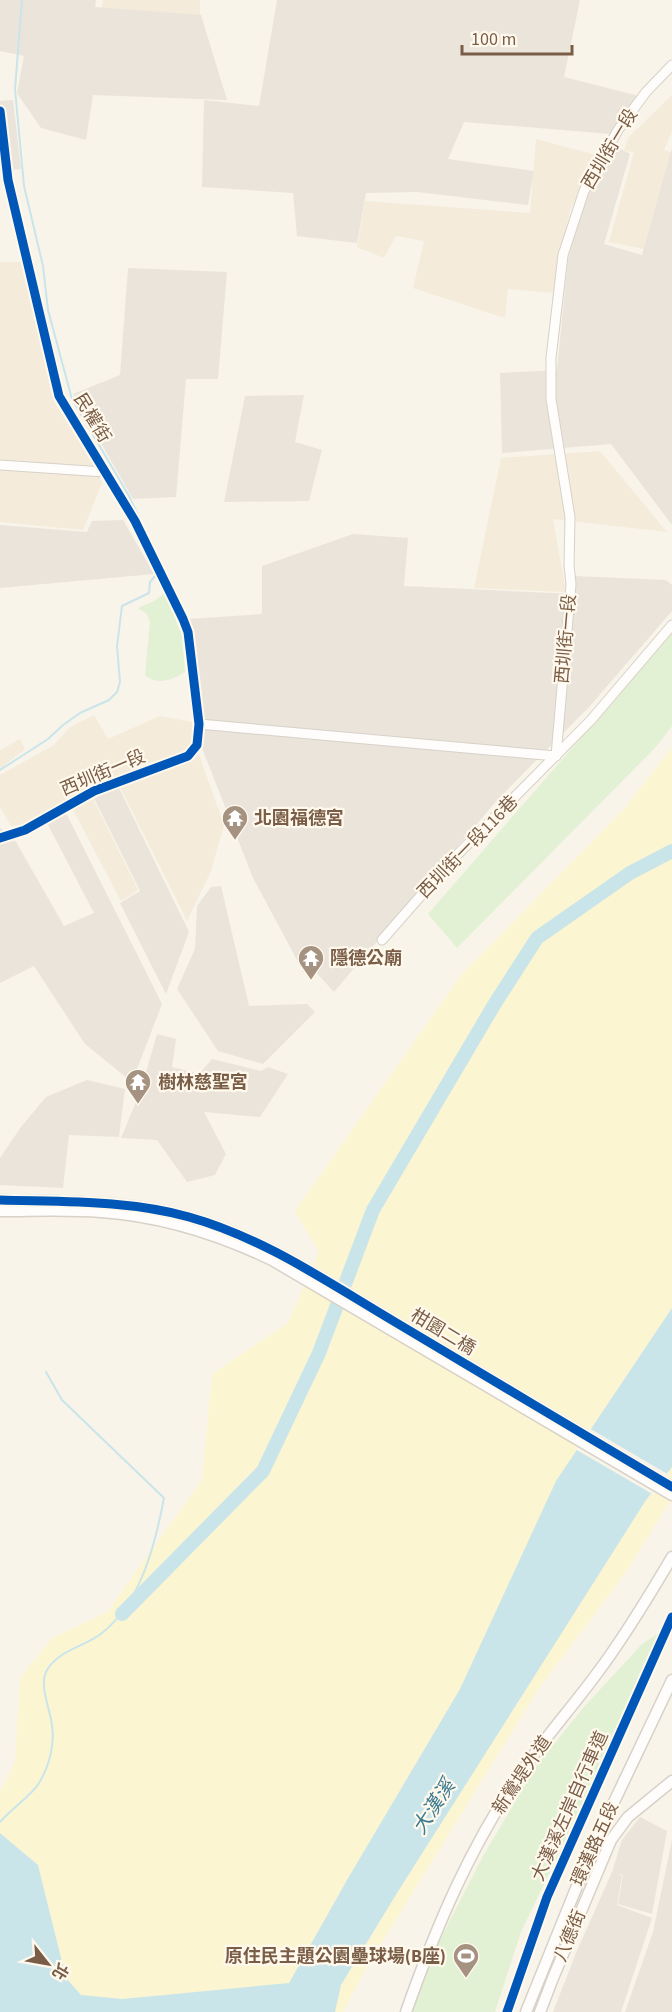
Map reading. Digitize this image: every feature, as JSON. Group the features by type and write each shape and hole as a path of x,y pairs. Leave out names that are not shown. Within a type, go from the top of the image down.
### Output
{"street":[{"name":"西圳街一段","path":"556,756 571,584 570,517 551,399 551,358 563,255 584,191 618,130 646,92 672,65"},
{"name":"民權街","path":"0,111 8,180 59,396 135,521 188,632 199,724"},
{"path":"0,465 104,472"},
{"name":"西圳街一段116巷","path":"382,940 453,859 591,720 672,625"},
{"name":"西圳街一段","path":"0,838 24,830 94,791 188,756 197,745 199,724"},
{"path":"199,724 556,756"},
{"path":"0,1200 118,1204 169,1212 190,1223"},
{"path":"0,1211 103,1212 190,1223"},
{"name":"柑園二橋","path":"190,1223 256,1242 284,1257 672,1487"},
{"name":"柑園二橋","path":"190,1223 272,1260 672,1495"},
{"name":"新鶯堤外道","path":"406,2012 451,1895 486,1831 522,1771 598,1672 672,1557"},
{"name":"環漢路五段","path":"526,2012 594,1844 672,1680"},
{"name":"八德街","path":"540,2012 611,1840 628,1817 672,1780"}],"shaded area":[{"path":"0,0 96,0 95,7 201,15 227,100 93,95 86,140 41,128 17,93 24,56 0,51"},
{"path":"103,0 200,0 200,41 99,31"},
{"path":"277,0 580,0 564,77 639,96 610,134 464,122 448,159 534,171 528,205 417,192 366,193 357,243 297,236 293,193 202,187 204,100 259,106"},
{"path":"672,95 672,131 664,150 672,153 672,243 669,254 609,242 634,152 624,151 628,138"},
{"path":"13,100 21,169 0,171 0,101"},
{"path":"536,139 600,156 570,210 554,293 508,289 505,318 413,288 424,241 396,236 384,258 357,247 365,201 530,213"},
{"path":"615,146 630,154 604,244 642,255 672,148 672,525 611,444 502,453 500,373 557,370 568,259 588,190"},
{"path":"0,262 22,262 55,403 93,463 102,483 83,530 0,522"},
{"path":"128,268 227,272 218,379 186,379 176,497 133,499 73,394 120,375"},
{"path":"304,395 295,442 322,450 309,501 224,502 245,396"},
{"path":"600,451 667,532 553,519 566,592 474,588 501,458"},
{"path":"123,520 154,574 0,588 0,525 87,532 92,521"},
{"path":"353,534 408,538 404,586 574,594 575,576 666,580 672,585 672,611 589,707 499,798 334,992 314,970 304,973 253,878 202,748 201,718 188,619 262,614 262,566"},
{"path":"94,715 108,739 160,716 192,722 192,743 183,753 23,826 11,826 0,807 0,775 54,745 69,728"},
{"path":"20,739 25,749 0,769 0,750"},
{"path":"198,752 224,825 211,871 187,921 119,785"},
{"path":"118,786 189,932 166,994 120,903 140,891 93,796"},
{"path":"92,797 138,890 121,901 72,808"},
{"path":"65,811 162,1004 132,1082 85,1044 34,966 0,983 0,828 16,842 64,926 94,913 46,821"},
{"path":"221,886 249,1006 307,1004 315,1012 263,1064 218,1051 177,989 195,949 197,906 211,887"},
{"path":"157,1034 176,1039 172,1067 199,1074 212,1059 261,1071 268,1067 288,1074 260,1117 204,1112 226,1154 215,1175 187,1182 157,1140 121,1138 141,1090"},
{"path":"87,1080 125,1089 119,1137 69,1135 63,1188 0,1185 0,1158 21,1127 46,1097"},
{"path":"640,1817 667,1831 652,1914 618,1904 623,1875 618,1874 622,1876 617,1905 652,1918 621,2012 553,2012 612,1872 622,1840"},
{"path":"672,1840 672,2012 625,2012 653,1932"}],"green space":[{"path":"165,593 182,636 185,672 160,681 145,675 150,622 146,613 138,608"},
{"path":"672,633 672,726 655,748 457,948 428,914"},
{"path":"668,1627 521,1932 495,2012 409,2012 418,1983 483,1856 537,1765 584,1707 642,1644"}],"sand":[{"path":"672,748 672,1498 625,1574 539,1688 365,1970 343,2012 0,2012 0,1792 15,1762 20,1678 52,1638 107,1612 202,1480 212,1374 288,1323 319,1252 295,1211 462,974 622,811"}],"water":[{"name":"大漢溪","path":"672,1308 672,1467 646,1500 397,1893 341,1985 335,2012 0,2012 0,1833 38,1865 66,1978 81,1995 122,1999 289,1983 460,1689 556,1481"}],"pier":[{"path":"589,1428 669,1475 654,1495 575,1449"}],"waterway":[{"path":"22,0 15,89 24,186 43,266 48,310 72,399 140,519"},
{"path":"0,770 48,739 80,713 109,700 117,692 120,682 117,646 122,606 149,593 150,582 155,576"},
{"path":"122,1614 263,1471 319,1353 373,1210 494,1005 537,938 630,873 672,851"},
{"path":"0,1822 36,1788 48,1763 53,1733 44,1685 46,1672 64,1654 102,1633 127,1605 151,1553 164,1498 62,1400 46,1372"}],"cycle path":[{"path":"0,111 8,180 59,396 135,521 183,619 188,632 199,724 197,745 188,756 94,791 25,830 0,838"},
{"path":"0,1200 143,1207 189,1217 244,1237 321,1277 672,1487"},
{"name":"大漢溪左岸自行車道","path":"507,2012 547,1897 672,1617"}],"place":[{"name":"北園福德宮","path":"235,841"},
{"name":"隱德公廟","path":"311,981"},
{"name":"樹林慈聖宮","path":"138,1105"},
{"name":"原住民主題公園壘球場(B座)","path":"466,1979"}]}
